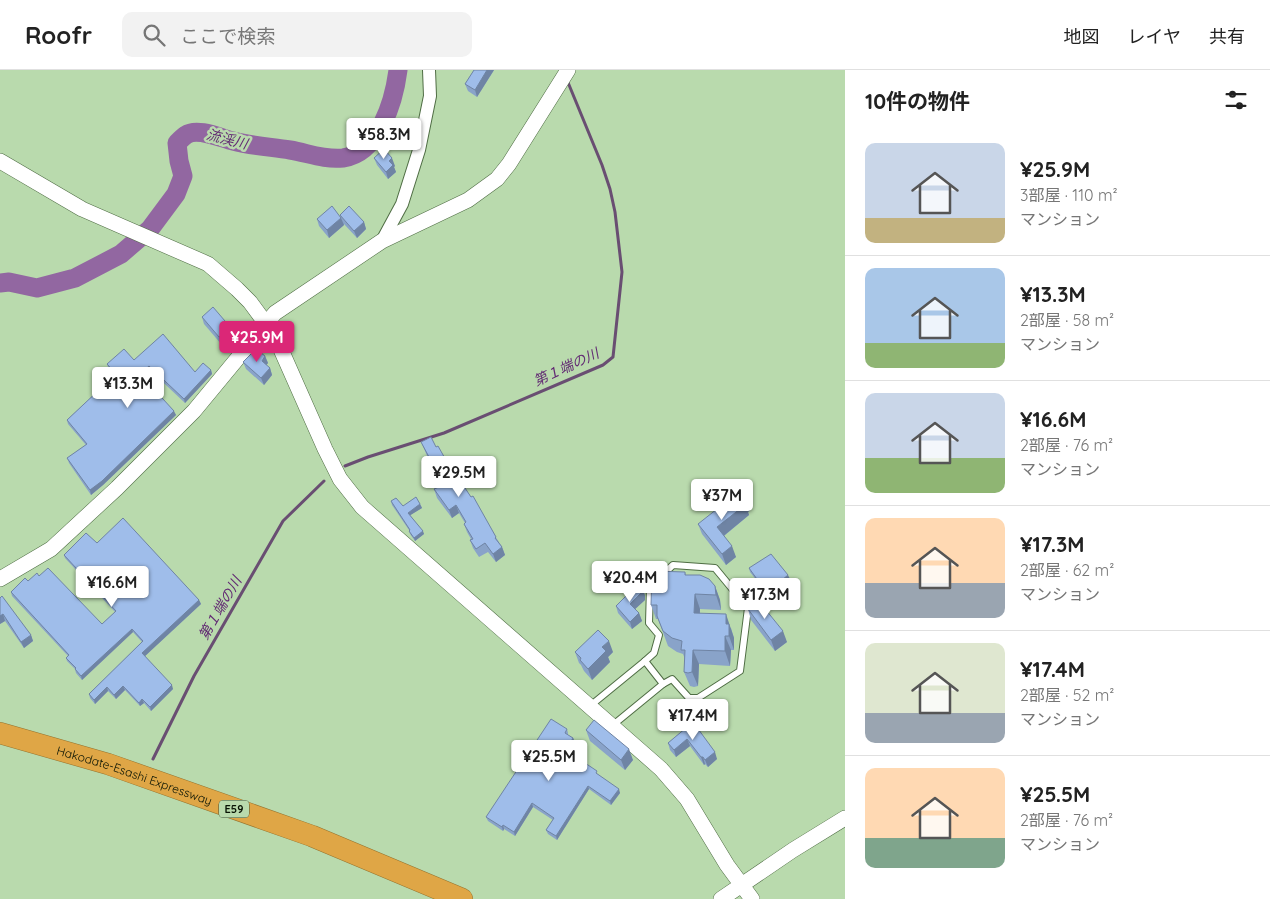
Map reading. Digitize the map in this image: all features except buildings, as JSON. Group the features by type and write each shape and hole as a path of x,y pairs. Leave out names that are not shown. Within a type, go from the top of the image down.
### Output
{"highway":[{"name":"Hakodate-Esashi Expressway","path":"0,733 108,764 312,836 462,899"}],"street":[{"path":"382,241 402,204 420,150 430,96 429,70"},
{"path":"0,578 51,549 103,501 194,411 275,312 382,241 468,200 497,179 510,164 568,70"},
{"path":"0,160 82,209 208,264 220,272 250,302 275,336 325,449 340,479 349,492 362,507 661,769 687,799 741,885 752,899"},
{"path":"721,899 845,818"}],"lane":[{"path":"589,707 654,653 659,635 649,623 650,587 673,565 715,568 748,608 740,670 698,698 689,698 672,678 612,726"},
{"path":"645,661 663,684"}],"waterway":[{"name":"流渓川","path":"0,283 9,282 37,288 75,278 121,254 150,229 176,194 183,176 177,143 191,133 209,134 240,143 329,158 343,158 356,154 375,136 382,124 393,96 398,70"},
{"name":"第１端の川","path":"345,466 444,433 603,365 613,357 622,272 615,212 602,165 567,80"},
{"name":"第１端の川","path":"153,759 194,676 283,521 324,481"}]}
